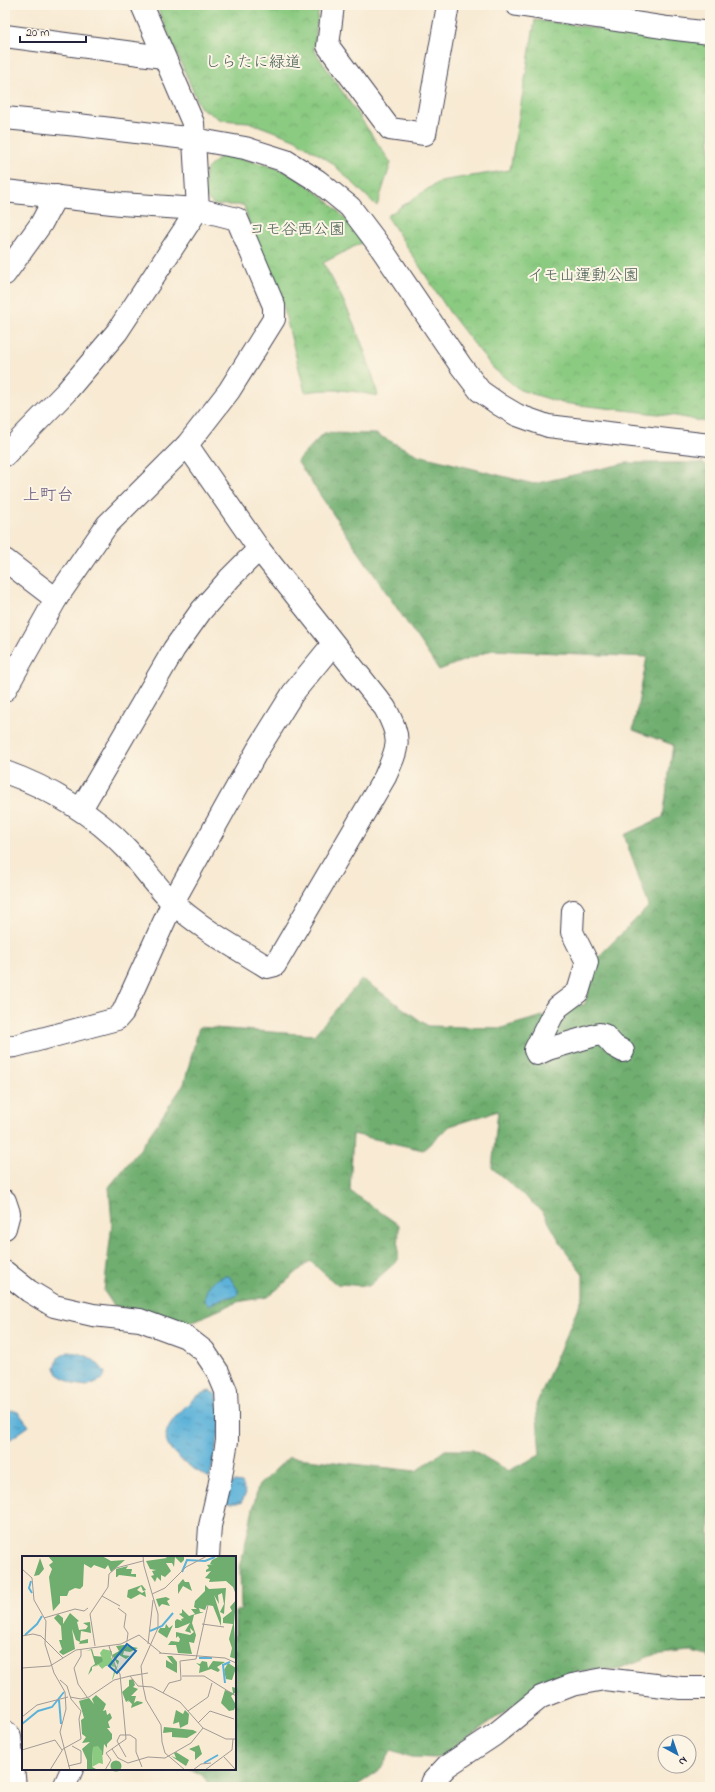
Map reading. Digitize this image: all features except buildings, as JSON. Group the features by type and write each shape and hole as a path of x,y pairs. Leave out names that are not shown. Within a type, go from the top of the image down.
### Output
{"street":[{"path":"5,455 66,392 117,332 198,209 193,123 163,57 142,5"},
{"path":"332,5 328,46 390,129 425,134 448,5"},
{"path":"517,5 710,33"},
{"path":"5,36 163,57"},
{"path":"5,118 194,139 245,148 286,161 318,181 350,207 381,248 461,366 480,391 517,415 548,426 710,445"},
{"path":"5,190 121,204 198,209 237,219 274,306 274,319 229,391 187,445 107,525 56,599 5,690"},
{"path":"5,274 41,224 56,196"},
{"path":"5,772 29,780 81,809 125,848 173,902 214,934 267,967 275,965 385,777 394,757 397,741 395,726 385,708 259,549 187,445"},
{"path":"81,809 174,649 201,611 230,578 259,549"},
{"path":"5,560 56,599"},
{"path":"5,1047 15,1046 117,1019 123,1012 173,902 256,751 293,693 333,644"},
{"path":"572,911 572,932 587,962 578,992 558,1007 535,1050 537,1054 548,1049 599,1034 604,1035 614,1046 623,1050"},
{"path":"5,1201 9,1213 5,1228"},
{"path":"5,1272 29,1291 54,1306 93,1315 140,1320 186,1337 204,1351 218,1372 226,1391 227,1412 227,1441 210,1526 208,1556"},
{"path":"432,1787 433,1782 448,1766 494,1735 541,1697 572,1684 604,1679 681,1688 710,1688"},
{"path":"5,1732 10,1737 15,1787"},
{"path":"64,1787 72,1770"}],"green space":[{"name":"しらたに緑道","path":"156,5 319,5 314,50 391,163 377,206 331,162 294,139 249,122 221,120 200,107"},
{"name":"イモ山運動公園","path":"535,20 710,43 710,423 676,416 562,403 520,390 493,368 450,313 387,216 440,181 510,170"},
{"name":"コモ谷西公園","path":"222,155 256,162 288,173 313,189 325,199 356,231 363,242 323,263 348,311 368,362 378,396 342,390 305,392 281,298 248,220 244,205 214,205 202,194 206,170"},
{"path":"324,433 376,434 418,455 534,484 626,463 701,463 710,466 710,1659 708,1656 689,1651 653,1655 618,1669 593,1669 553,1678 438,1758 411,1757 392,1750 381,1769 355,1787 212,1787 202,1775 191,1770 236,1770 236,1612 241,1609 240,1568 258,1486 289,1457 416,1471 445,1450 473,1450 508,1471 540,1455 536,1405 583,1296 583,1274 563,1247 543,1212 492,1168 498,1111 450,1126 423,1150 353,1134 350,1191 399,1225 398,1260 369,1286 336,1284 310,1261 268,1297 237,1302 187,1324 114,1306 104,1291 112,1224 109,1187 140,1149 184,1084 199,1027 314,1035 362,979 428,1026 501,1028 585,1004 595,960 649,906 624,835 663,817 673,745 633,730 647,657 492,650 439,670 297,461"}],"water":[{"path":"224,1276 229,1276 238,1290 238,1294 236,1296 223,1298 209,1305 205,1301 208,1288 212,1282"},
{"path":"68,1352 85,1355 93,1360 105,1373 103,1379 87,1386 74,1384 58,1374 55,1368 58,1358"},
{"path":"210,1391 217,1395 221,1422 210,1478 189,1466 175,1454 170,1448 166,1435 168,1428 176,1416 194,1398"},
{"path":"12,1410 18,1412 29,1426 5,1443 5,1413"},
{"path":"234,1482 242,1483 246,1493 241,1503 224,1503 229,1485"}],"district":[{"name":"上町台","path":"48,495"}]}
